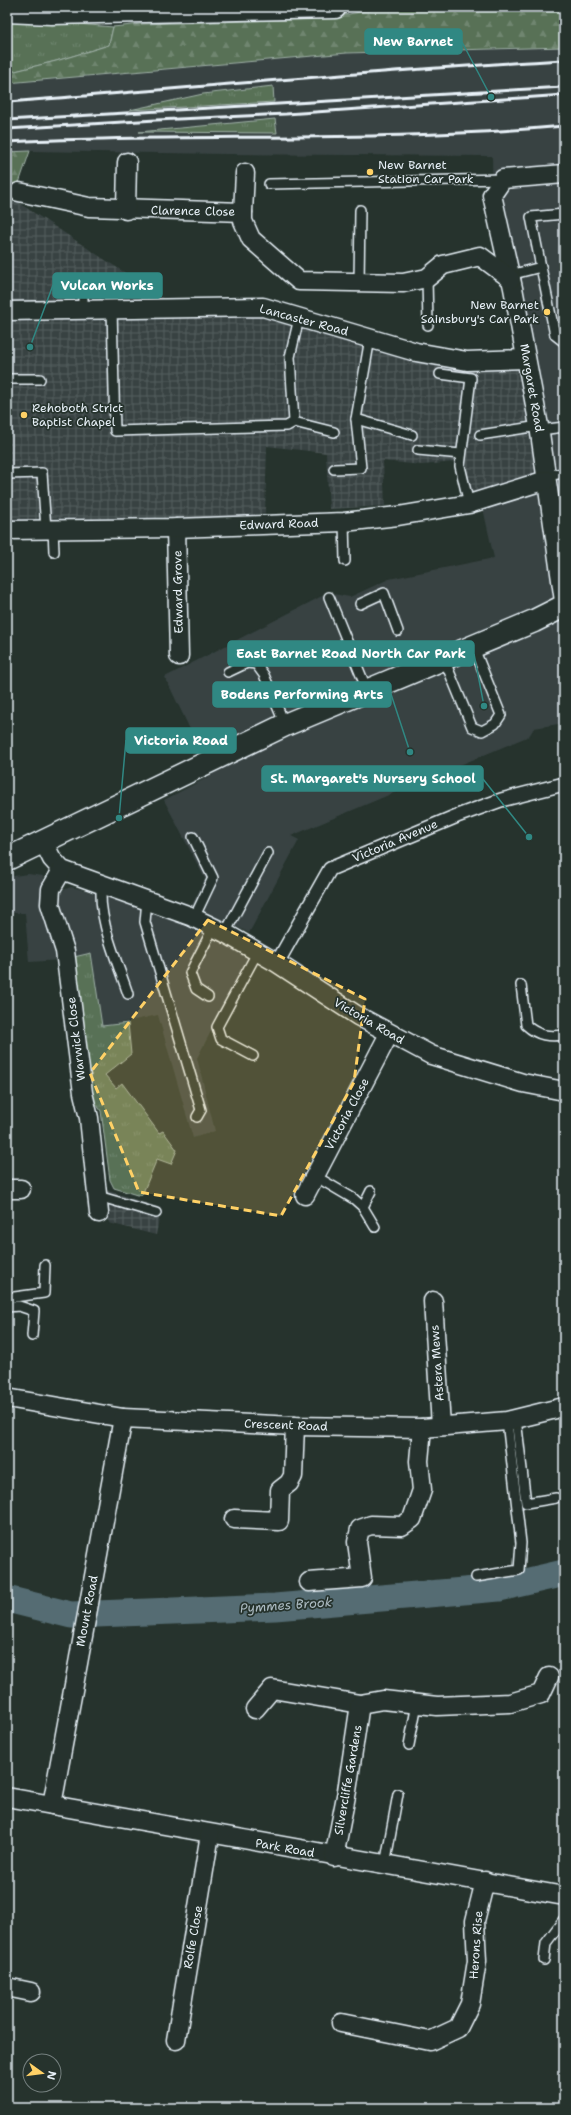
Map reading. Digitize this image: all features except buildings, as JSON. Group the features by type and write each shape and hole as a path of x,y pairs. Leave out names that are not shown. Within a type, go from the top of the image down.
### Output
{"main road":[{"path":"7,11 331,7"},
{"path":"7,859 44,843 285,725 367,690 410,661 444,658 534,622 564,606"}],"street":[{"path":"126,210 127,162"},
{"path":"243,212 245,173"},
{"path":"503,179 564,174"},
{"name":"Margaret Road","path":"503,179 492,195 540,428 564,601"},
{"name":"Clarence Close","path":"19,192 89,208 243,212 243,220 250,239 299,280 360,283 403,283 427,278 443,265 480,256 510,277"},
{"name":"Lancaster Road","path":"7,311 262,307 370,338 471,370 526,359"},
{"name":"Edward Road","path":"7,530 176,528 344,522 398,516 469,504 546,478"},
{"name":"Edward Grove","path":"176,528 179,656"},
{"name":"Victoria Avenue","path":"277,962 330,869 458,816 501,800 564,784"},
{"path":"44,843 52,859 62,870"},
{"name":"Victoria Road","path":"62,870 194,918 277,962 340,1005 389,1034 431,1055 484,1073 523,1084 564,1091"},
{"name":"Warwick Close","path":"62,870 51,889 50,904 65,951 98,1205"},
{"name":"Victoria Close","path":"305,1195 389,1034"},
{"name":"Astera Mews","path":"433,1301 441,1426"},
{"name":"Crescent Road","path":"7,1398 123,1418 295,1426 422,1428 511,1420 564,1407"},
{"name":"Mount Road","path":"52,1805 123,1418"},
{"path":"234,1519 279,1520 280,1490 289,1483 294,1476 295,1426"},
{"path":"309,1582 362,1578 357,1542 360,1529 371,1525 402,1526 412,1519 422,1490 419,1461 422,1428"},
{"path":"255,1709 272,1690 360,1704 384,1700 437,1706 510,1704 541,1694 549,1677"},
{"name":"Silvercliffe Gardens","path":"334,1857 347,1791 360,1704"},
{"name":"Park Road","path":"7,1797 334,1857 485,1881 564,1896"},
{"name":"Rolfe Close","path":"176,2040 210,1834"},
{"name":"Herons Rise","path":"341,2023 430,2041 458,2028 470,2004 477,1961 475,1921 485,1881"},
{"path":"7,1987 31,1992"}],"lane":[{"path":"269,184 503,179"},
{"path":"360,210 360,283"},
{"path":"564,214 531,216 555,335 564,342"},
{"path":"510,277 541,267"},
{"path":"427,278 428,325"},
{"path":"83,309 83,289 127,290"},
{"path":"112,309 115,431 287,426 294,422 334,432"},
{"path":"294,422 290,357 299,318"},
{"path":"334,469 361,468 360,441 356,419 370,338"},
{"path":"440,374 471,370 460,466 469,504"},
{"path":"7,380 40,379"},
{"path":"356,419 412,435"},
{"path":"480,435 540,428 564,427"},
{"path":"418,450 461,454"},
{"path":"7,474 42,472 49,529 54,552"},
{"path":"546,478 564,473"},
{"path":"344,522 345,561"},
{"path":"360,604 384,593 398,631"},
{"path":"329,597 367,690"},
{"path":"444,658 472,727 482,731 495,724 501,715 473,646"},
{"path":"228,672 247,663 256,664 264,675 285,725"},
{"path":"193,837 213,878 194,918"},
{"path":"208,997 196,989 190,973 219,931 268,853"},
{"path":"102,884 99,896 108,931 128,994"},
{"path":"147,900 145,922 201,1110 196,1117"},
{"path":"253,1056 221,1039 217,1027 258,952"},
{"path":"521,985 526,1026 536,1034 556,1036 564,1035"},
{"path":"315,1176 354,1199 363,1208 375,1227"},
{"path":"363,1208 371,1191"},
{"path":"98,1205 156,1214"},
{"path":"7,1298 44,1293 45,1265"},
{"path":"7,1307 19,1306 34,1311 32,1336"},
{"path":"511,1420 526,1503 556,1498"},
{"path":"476,1577 519,1570 521,1542 511,1420"},
{"path":"409,1745 417,1704"},
{"path":"385,1865 398,1794"},
{"path":"544,1960 546,1943 564,1919"}],"highlighted area":[{"path":"208,920 365,999 354,1082 281,1216 139,1192 90,1073"}],"shaded area":[{"path":"564,47 564,723 534,728 529,736 291,836 299,840 249,933 192,905 205,879 164,800 212,775 165,677 328,593 350,597 389,579 494,558 481,499 546,481 493,198 492,156 7,152 7,83 347,53"},
{"path":"16,201 178,308 264,307 420,353 526,359 546,481 463,501 455,462 422,465 383,461 385,506 329,509 326,453 267,446 265,513 177,527 7,530 7,202"},
{"path":"28,874 43,876 45,907 60,960 29,962 25,913 7,913 7,877"},
{"path":"71,887 85,890 175,921 250,957 197,1058 215,1131 193,1138 158,1015 102,1027 91,953 74,957 58,899 63,890"},
{"path":"106,1190 161,1208 156,1235 109,1223"}],"green space":[{"path":"388,7 564,7 564,47 347,53 7,83 7,73 56,61 109,45 113,27 141,24 321,19"},
{"path":"7,18 113,27 109,45 56,61 7,73"},
{"path":"273,86 274,102 130,110 203,94"},
{"path":"275,119 277,133 139,132"},
{"path":"30,151 19,183 16,201 7,202 7,152"},
{"path":"91,953 102,1026 128,1023 131,1054 105,1075 116,1088 122,1083 159,1133 163,1131 177,1150 171,1164 157,1159 142,1195 137,1195 114,1188 110,1180 101,1111 93,1099 74,957"}],"waterway":[{"name":"Pymmes Brook","path":"7,1599 71,1615 275,1607 499,1588 564,1573"}],"railway":[{"path":"7,102 355,74 564,60"},
{"path":"7,120 564,87"},
{"path":"7,129 286,114 564,95"},
{"path":"7,142 76,139 425,134 564,126"}],"place":[{"name":"New Barnet","path":"491,97"},
{"name":"New Barnet Station Car Park","path":"370,172"},
{"name":"New Barnet Sainsbury's Car Park","path":"547,312"},
{"name":"Vulcan Works","path":"30,347"},
{"name":"Rehoboth Strict Baptist Chapel","path":"24,415"},
{"name":"East Barnet Road North Car Park","path":"484,706"},
{"name":"Bodens Performing Arts","path":"410,752"},
{"name":"Victoria Road","path":"119,818"},
{"name":"St. Margaret's Nursery School","path":"529,837"}]}
